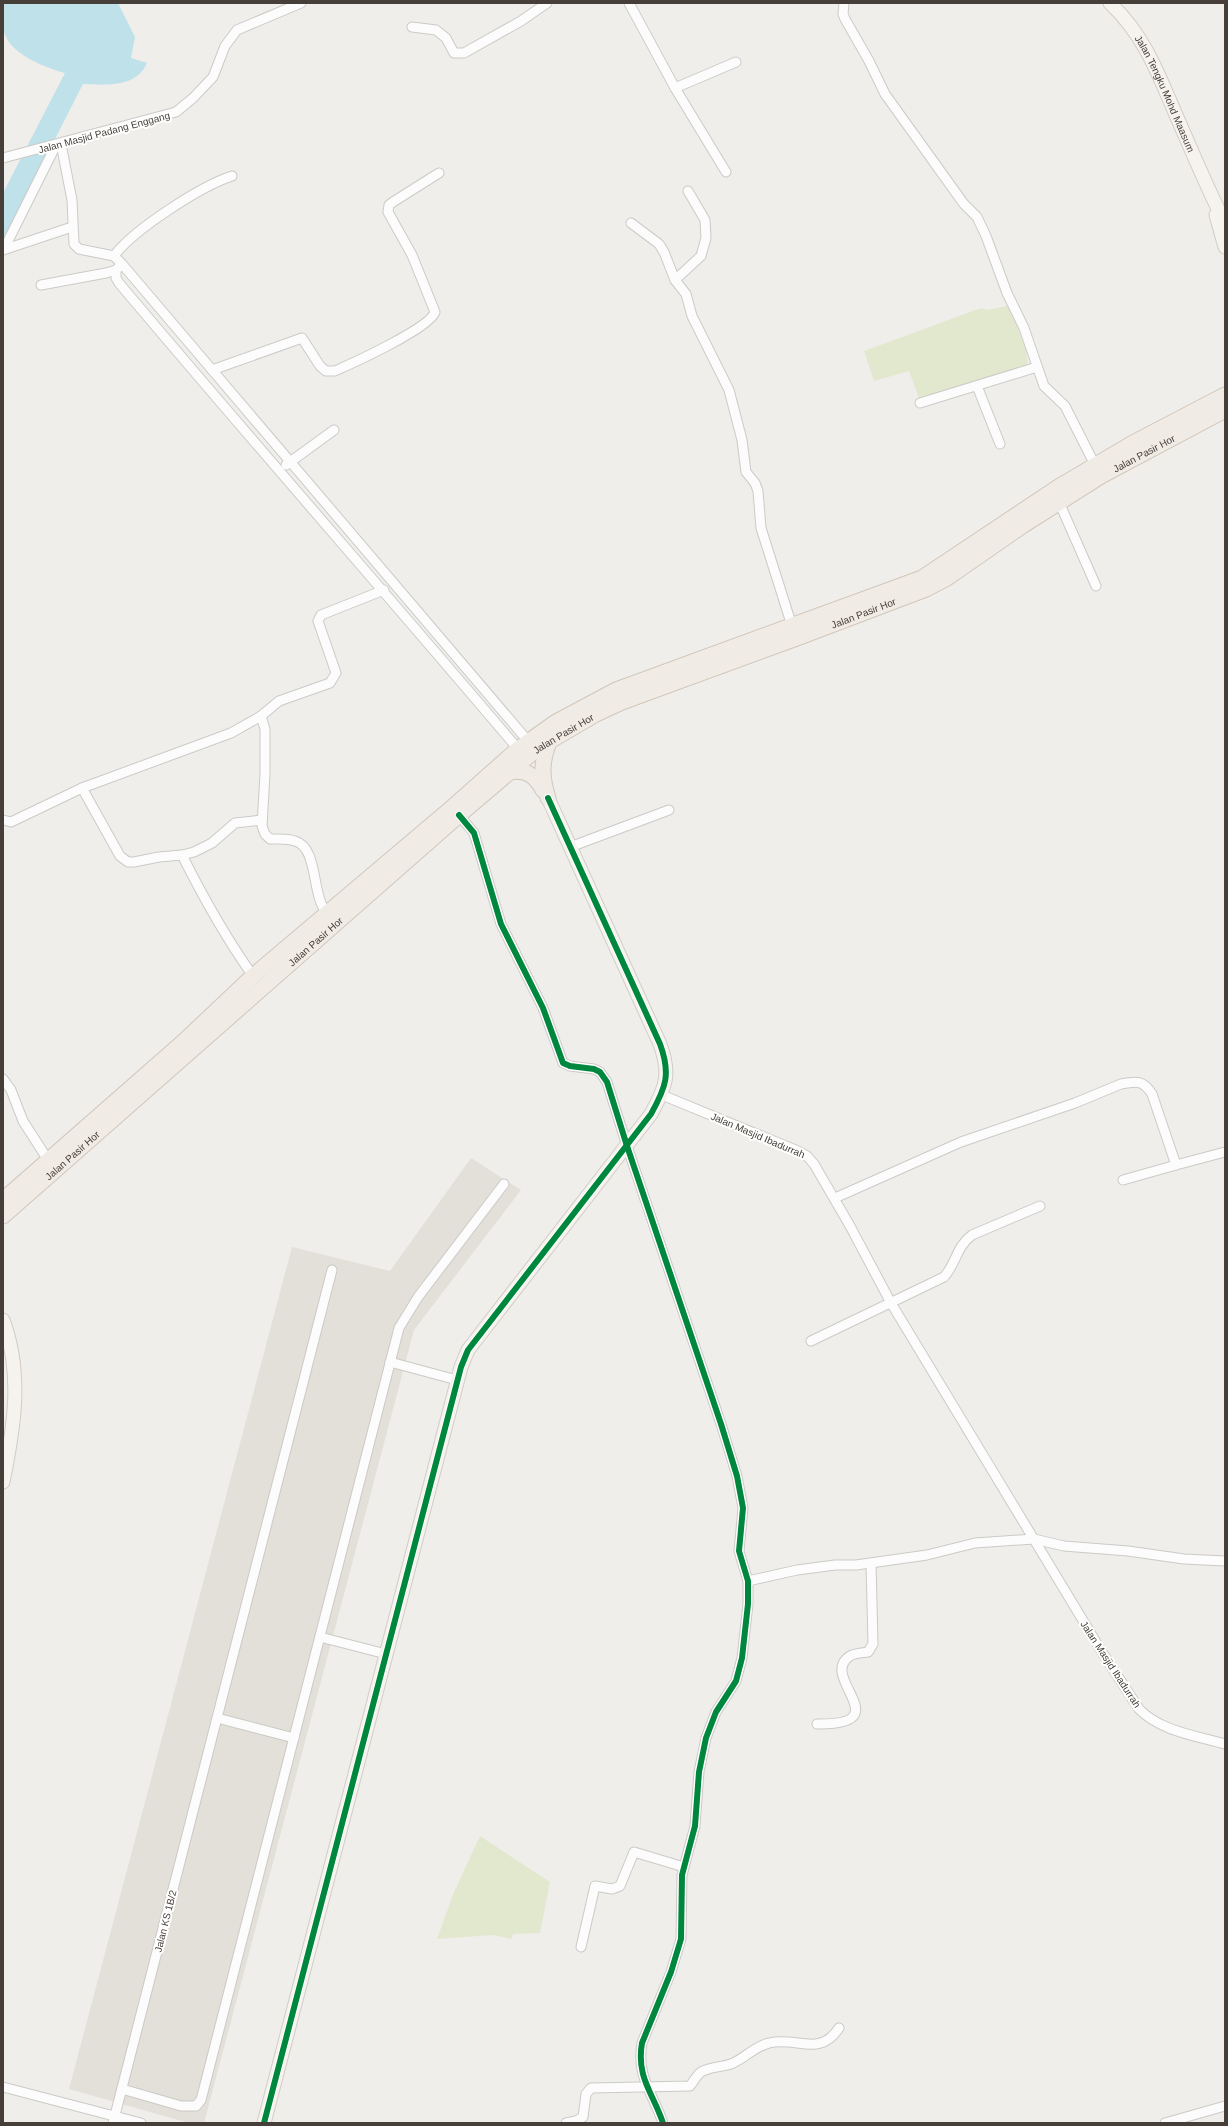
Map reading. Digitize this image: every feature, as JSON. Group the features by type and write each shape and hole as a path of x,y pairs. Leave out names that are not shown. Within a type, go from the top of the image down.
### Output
{"main road":[{"name":"Jalan Pasir Hor","path":"3,1200 181,1044 253,976 448,811 523,745 575,711 616,690 922,578 1017,514 1095,465 1225,395"},
{"name":"Jalan Pasir Hor","path":"3,1216 459,815 509,772 550,740 622,702 812,633 926,588 952,574 1059,502 1113,469 1225,410"},
{"path":"548,798 542,771 545,753 550,740"},
{"path":"509,772 520,771 530,774 539,783 548,798"}],"street":[{"name":"Jalan Masjid Padang Enggang","path":"3,158 176,112 193,98 213,77 225,46 237,30 301,3"},
{"path":"412,27 436,30 446,38 454,53 464,54 521,21 546,3"},
{"path":"629,3 674,88 726,172"},
{"path":"844,3 844,18 869,60 884,94 964,204 977,217 1024,328 1044,386 1065,406 1095,465"},
{"name":"Jalan Tengku Mohd Maasum","path":"1110,3 1126,17 1147,49 1209,192 1225,223"},
{"path":"674,88 736,62"},
{"path":"56,145 72,200 73,238 79,249 114,256 122,264 290,462 523,745"},
{"path":"3,249 56,145"},
{"path":"212,370 302,338 320,366 326,371 335,371 387,347 430,320 435,312 412,255 388,212 388,208 392,202 439,173"},
{"path":"114,256 130,239 178,205 212,184 232,176"},
{"path":"676,280 702,256 706,238 705,220 688,191"},
{"name":"Jalan Tengku Mohd Maasum","path":"1209,192 1225,247"},
{"path":"631,224 659,244 676,280 686,294 692,316 729,390 742,440 746,472 755,483 758,491 761,528 792,626"},
{"path":"3,249 72,227"},
{"path":"41,285 116,270 122,264"},
{"path":"116,270 116,278 119,283 279,470 523,745"},
{"path":"920,403 1037,367"},
{"path":"977,386 1000,444"},
{"path":"279,470 334,430"},
{"path":"1059,502 1096,586"},
{"path":"3,820 11,822 82,788 230,733 261,716 279,701 330,683 336,673 318,621 321,615 384,590"},
{"path":"261,716 265,729 266,774 262,820 265,834 270,839 292,840 305,847 311,862 319,902 327,914"},
{"path":"82,788 120,856 134,862 159,857 182,856 212,843 235,823 262,820"},
{"path":"264,2123 457,1380 468,1350 651,1114 662,1095 666,1082 667,1068 660,1044 548,798"},
{"path":"570,847 669,810"},
{"path":"459,815 474,833 501,924 543,1008 563,1063 570,1066 594,1069 607,1082 737,1476 743,1508 739,1551 748,1581 746,1629 739,1672 727,1697 716,1712 706,1738 699,1772 695,1826 684,1866 681,1891 681,1939 671,1972 641,2049 639,2065 646,2086 659,2111 663,2123"},
{"path":"182,856 207,903 238,955 253,976"},
{"path":"3,1079 11,1090 24,1121 48,1160"},
{"path":"835,1198 961,1142 1039,1116 1121,1084 1130,1082 1139,1082 1147,1086 1152,1094 1176,1165"},
{"name":"Jalan Masjid Ibadurrah","path":"662,1095 807,1156 814,1164 835,1198 891,1303 1102,1652 1147,1717 1157,1724 1225,1744"},
{"path":"1123,1180 1225,1152"},
{"path":"122,2088 181,2106 196,2106 201,2100 399,1328 418,1298 504,1184"},
{"path":"811,1341 944,1277 952,1267 962,1242 972,1235 1040,1206"},
{"name":"Jalan KS 1B/2","path":"114,2120 332,1270"},
{"path":"3,1320 10,1339 16,1382 9,1454 3,1482"},
{"path":"390,1362 457,1380"},
{"path":"748,1581 796,1570 835,1565 872,1563 927,1555 975,1543 1034,1539 1064,1546 1128,1550 1184,1559 1225,1561"},
{"path":"817,1724 838,1724 848,1722 855,1717 856,1711 844,1679 843,1667 846,1660 851,1655 868,1652 873,1644 872,1563"},
{"path":"320,1637 386,1654"},
{"path":"217,1718 294,1738"},
{"path":"581,1947 595,1886 612,1889 620,1886 634,1852 684,1866"},
{"path":"566,2123 576,2122 583,2117 586,2094 591,2088 690,2086 696,2076 703,2071 732,2064 767,2043 778,2041 822,2044 832,2038 839,2028"},
{"path":"3,2087 114,2120 140,2123"},
{"path":"1165,2123 1225,2106"}],"shaded area":[{"path":"471,1158 521,1190 414,1330 204,2123 189,2123 69,2089 292,1247 390,1271"}],"green space":[{"path":"1007,306 1010,308 1026,350 1028,367 919,398 909,371 874,381 864,351 981,308 988,310"},
{"path":"480,1836 550,1882 540,1933 513,1934 511,1939 493,1935 437,1939 454,1892"}],"water":[{"path":"3,3 118,3 135,37 131,58 147,63 136,77 128,81 101,85 83,84 3,241 3,193 65,73 31,60 10,44 3,29"}],"cycle path":[{"path":"264,2123 461,1367 468,1350 651,1114 660,1096 665,1080 665,1064 660,1044 548,798"},
{"path":"459,815 474,833 501,924 543,1008 563,1063 570,1066 594,1069 600,1072 607,1082 627,1146 721,1424 737,1476 743,1508 739,1551 748,1581 748,1604 742,1658 736,1681 716,1712 706,1738 699,1772 695,1826 682,1875 681,1939 671,1972 642,2043 641,2066 643,2075 663,2123"}]}
